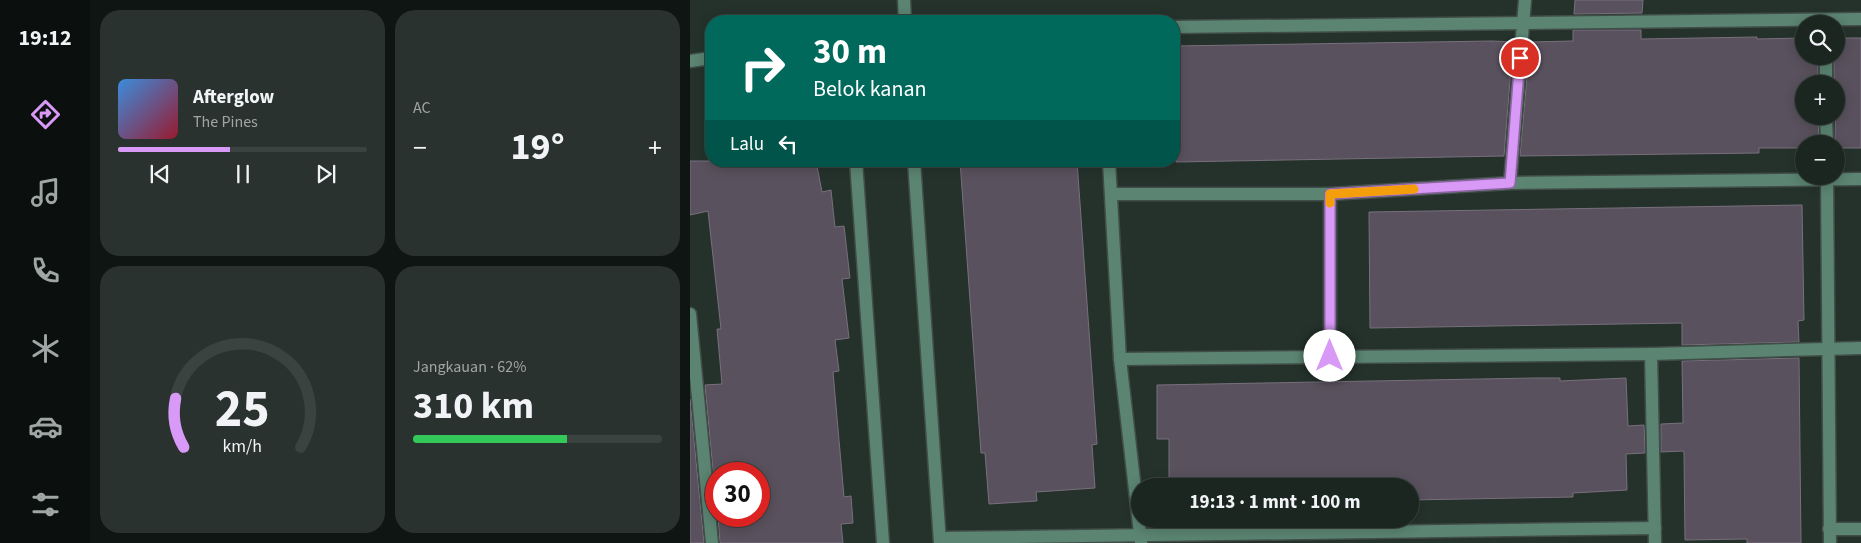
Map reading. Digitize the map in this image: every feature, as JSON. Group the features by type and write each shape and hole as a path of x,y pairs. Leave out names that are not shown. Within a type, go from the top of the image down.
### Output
{"street":[{"path":"904,0 905,15"},
{"path":"1510,183 1525,0"},
{"path":"1845,20 1861,19"},
{"path":"1180,27 1523,22 1795,22"},
{"path":"690,61 705,59"},
{"path":"856,167 883,543"},
{"path":"914,167 940,540 1141,539 1655,528"},
{"path":"1110,167 1120,358 1141,539"},
{"path":"1112,194 1330,194 1510,183 1795,179"},
{"path":"1845,179 1861,180"},
{"path":"1827,185 1826,349 1830,543"},
{"path":"1330,194 1330,356"},
{"path":"690,314 696,440 712,543"},
{"path":"1120,358 1651,354 1861,348"},
{"path":"1651,354 1655,543"},
{"path":"1829,529 1861,529"}],"building":[{"path":"1575,0 1643,0 1642,13 1574,14"},
{"path":"1573,30 1641,30 1641,39 1795,38 1795,65 1818,65 1818,75 1795,75 1795,125 1818,125 1819,135 1795,135 1795,148 1759,148 1759,153 1520,156 1530,42 1573,41"},
{"path":"1845,38 1861,38 1861,148 1845,148 1845,135 1835,135 1835,125 1845,125 1845,75 1834,75 1834,65 1845,65"},
{"path":"1513,42 1504,156 1180,162 1180,46"},
{"path":"690,161 705,161 705,167 817,167 822,192 831,190 835,227 844,226 850,278 842,279 849,338 835,340 839,371 833,372 844,497 851,496 853,523 841,524 843,543 720,543 719,527 770,527 770,462 712,462 705,385 722,384 717,329 721,329 708,211 690,215"},
{"path":"960,167 1077,167 1097,444 1092,445 1095,488 1036,492 1037,501 989,504 985,453 981,453"},
{"path":"1802,205 1804,320 1798,321 1799,342 1682,345 1682,323 1370,328 1369,212"},
{"path":"1799,358 1801,543 1747,543 1747,539 1685,540 1684,453 1683,451 1661,452 1661,424 1683,423 1682,361"},
{"path":"1534,378 1560,378 1560,381 1626,378 1628,426 1644,425 1645,453 1626,454 1627,490 1573,493 1573,497 1419,500 1419,478 1169,478 1169,439 1157,439 1157,385"},
{"path":"690,399 704,543 690,543"}],"slow traffic":[{"path":"1330,203 1330,194 1414,189"}],"route":[{"path":"1330,356 1330,194 1510,183 1520,58"}]}
